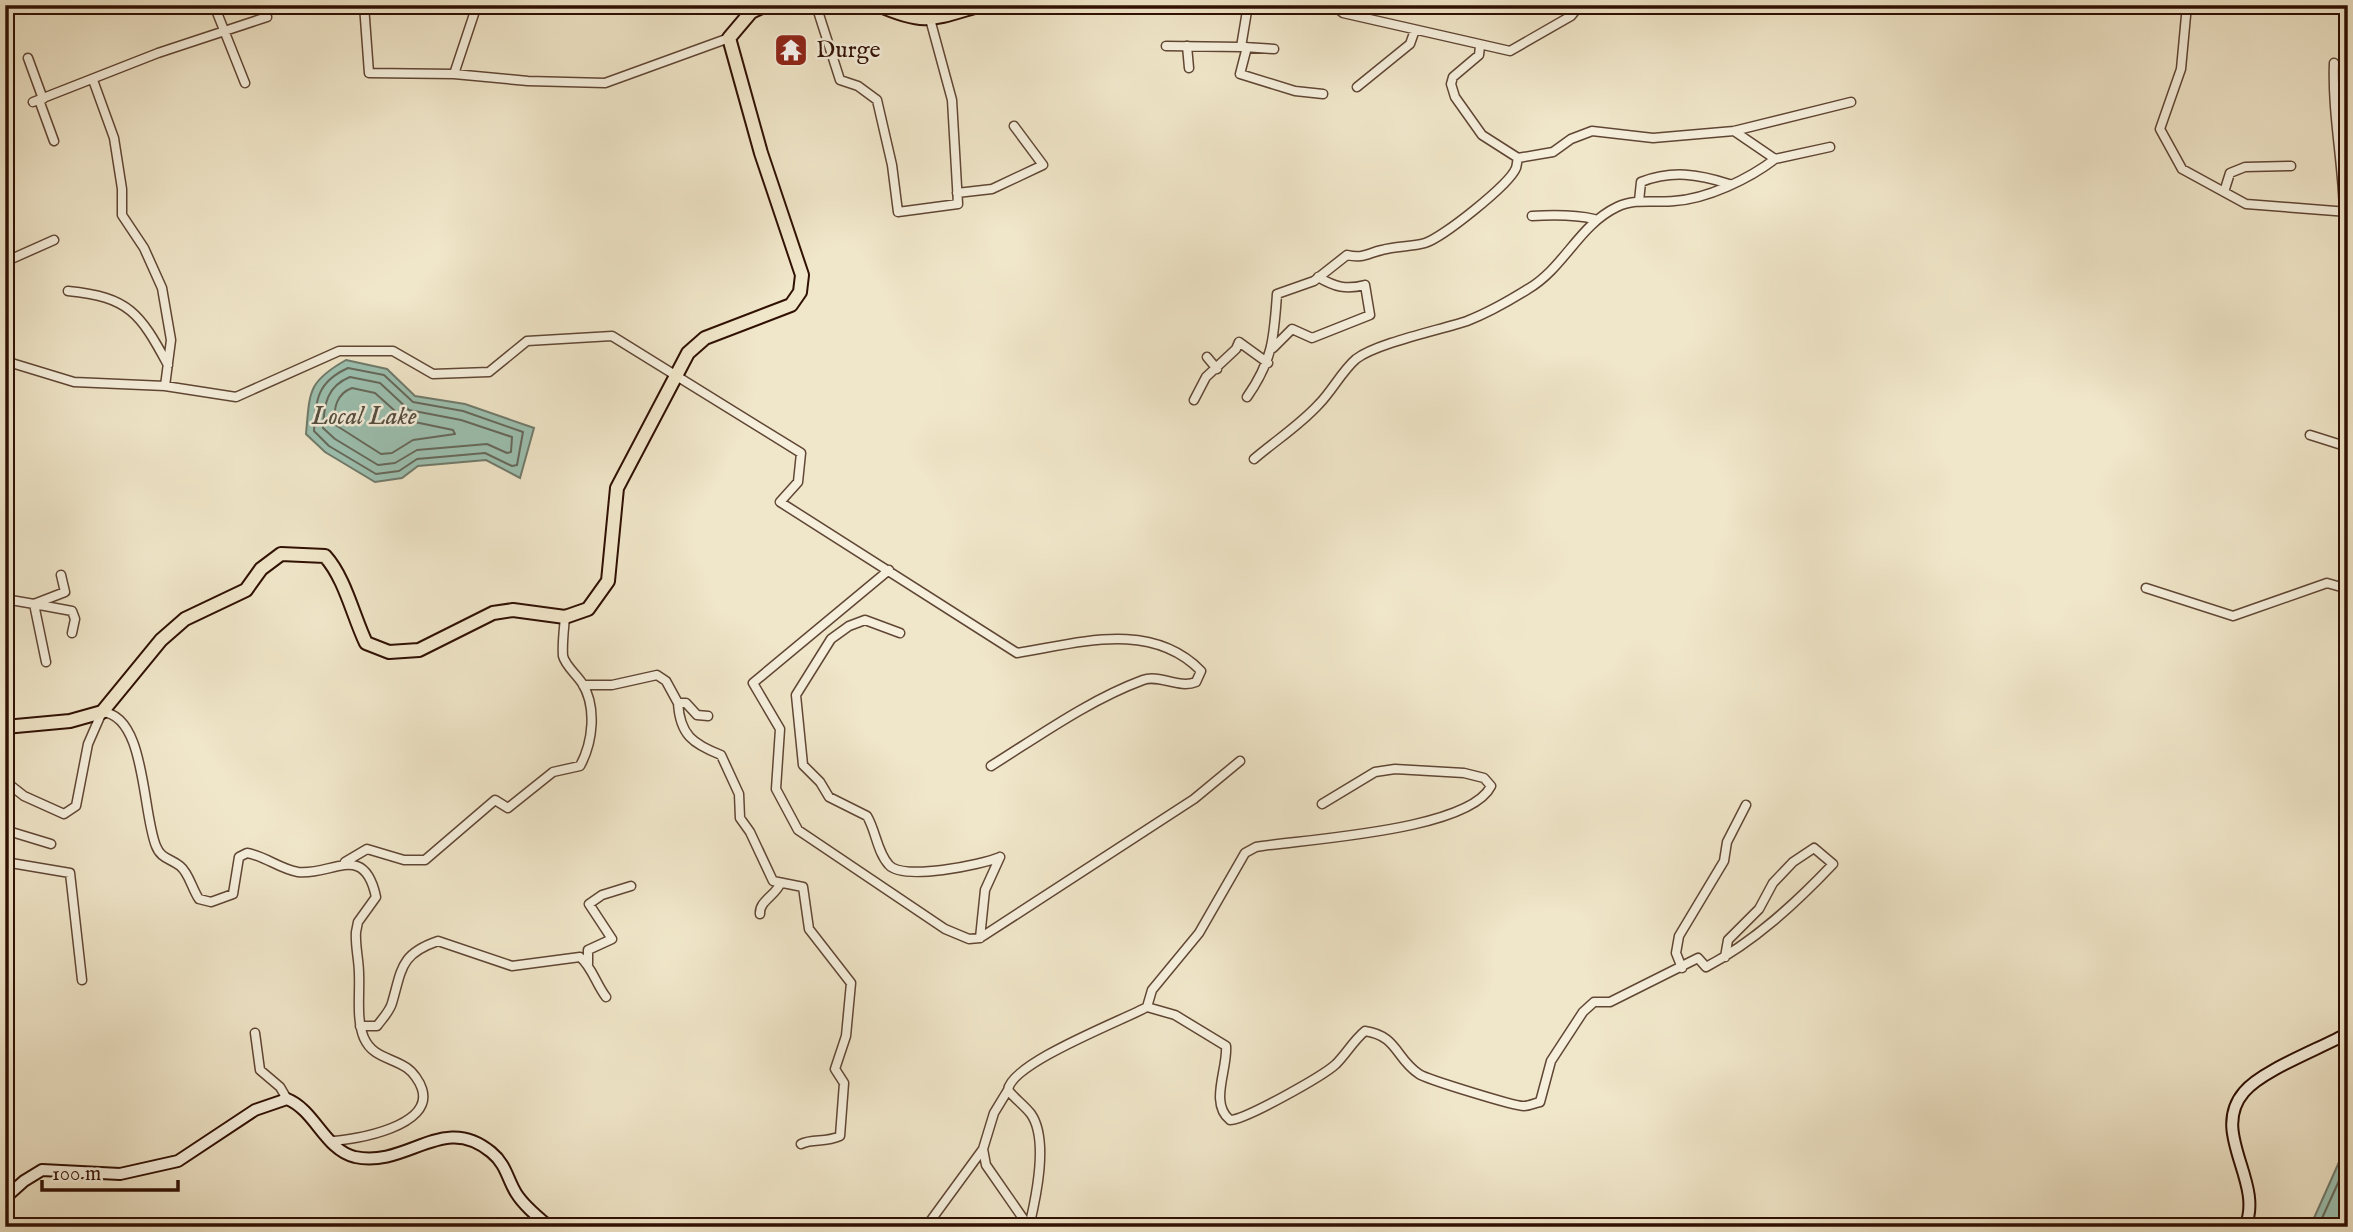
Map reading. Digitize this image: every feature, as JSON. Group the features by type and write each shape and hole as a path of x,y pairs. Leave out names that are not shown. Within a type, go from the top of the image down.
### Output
{"main road":[{"path":"5,727 70,721 102,712 161,640 185,619 246,590 261,569 281,554 325,556 337,569 351,612 366,643 389,652 419,650 493,613 513,610 565,617 588,609 608,581 617,488 688,353 705,338 791,305 800,292 802,275 761,153 729,38 751,12 765,5"},
{"path":"878,5 908,18 930,19 981,5"},
{"path":"2245,1227 2250,1199 2232,1130 2234,1113 2244,1092 2269,1075 2348,1034"},
{"path":"5,1198 42,1170 120,1174 178,1161 255,1110 287,1099 302,1107 331,1141 353,1157 414,1149 454,1135 467,1138 501,1161 515,1192 550,1227"}],"street":[{"path":"214,5 245,83"},
{"path":"364,5 369,74 454,74 528,81 604,83 729,38"},
{"path":"454,74 477,5"},
{"path":"816,5 840,80 858,86 877,100 890,154 898,212 958,204 951,100 930,19"},
{"path":"1248,5 1240,74 1295,91 1323,94"},
{"path":"1333,5 1343,13 1510,51 1571,16 1580,5"},
{"path":"2188,5 2181,69 2160,130 2182,169 2246,204 2346,212 2338,131 2332,104 2333,63"},
{"path":"38,100 158,53 267,16"},
{"path":"1357,87 1410,44 1415,30"},
{"path":"1166,46 1274,49"},
{"path":"1187,46 1189,68"},
{"path":"1480,46 1479,55 1453,77 1451,84 1455,97 1482,135 1518,158 1553,152 1571,139 1592,131 1653,138 1734,131 1851,102"},
{"path":"29,58 38,100 54,141"},
{"path":"93,80 114,138 122,190 122,215 144,248 162,288 171,340 165,386"},
{"path":"957,193 992,189 1043,165 1014,126"},
{"path":"1734,131 1775,159"},
{"path":"1254,459 1319,405 1357,359 1443,326 1467,321 1529,289 1570,250 1594,219 1620,205 1639,201 1675,201 1712,195 1729,184 1756,174 1775,159 1830,147"},
{"path":"1247,397 1268,363 1273,348 1277,294 1318,277 1347,255 1359,258 1373,255 1380,250 1426,243 1496,191 1516,170 1518,158"},
{"path":"2224,192 2230,173 2245,166 2291,166"},
{"path":"1639,201 1641,182 1653,177 1694,173 1729,184"},
{"path":"1532,216 1563,218 1576,215 1594,219"},
{"path":"5,254 9,260 54,240"},
{"path":"1273,348 1293,329 1311,338 1370,314 1365,285 1350,289 1335,287 1318,277"},
{"path":"68,291 99,294 126,305 150,332 168,365"},
{"path":"5,361 74,382 165,386 236,397 339,351 393,351 433,374 489,372 527,341 611,336 801,453 798,482 780,502 1017,653 1124,636 1159,645 1190,660 1200,671 1196,682 1188,685 1146,679 1067,718 991,766"},
{"path":"1194,400 1206,377 1217,369 1239,342 1268,363"},
{"path":"1207,357 1217,369"},
{"path":"2310,435 2348,447"},
{"path":"889,570 752,683 780,729 776,789 798,830 945,929 970,939 980,938 1194,799 1240,761"},
{"path":"34,604 65,592 61,575"},
{"path":"2146,588 2233,616 2327,583 2348,589"},
{"path":"5,598 72,611 75,619 72,633"},
{"path":"34,604 46,662"},
{"path":"5,781 24,796 64,814 71,812 76,806 88,744 102,712 120,718 130,732 136,749 144,805 155,845 161,857 182,867 199,899 211,902 233,894 239,857 247,853 296,872 310,872 342,863 367,849 404,860 425,860 495,800 508,808 552,772 580,766 588,751 587,737 593,723 583,685 563,658 565,617"},
{"path":"900,633 865,620 849,625 831,639 796,695 803,765 820,782 829,797 867,816 874,828 883,858 891,869 902,873 918,872 1000,858 985,890 980,938"},
{"path":"583,685 612,685 657,675 666,681 678,703 681,726 688,738 721,755 739,794 740,818 750,832 773,881 803,887 809,929 838,964 851,988 846,1036 835,1069 844,1083 840,1136 828,1143 801,1144"},
{"path":"678,703 686,703 697,715 708,716"},
{"path":"1147,1006 1152,990 1199,933 1245,853 1256,847 1418,823 1469,808 1486,796 1491,786 1484,778 1464,773 1395,769 1376,772 1322,804"},
{"path":"1682,968 1676,953 1679,936 1724,861 1727,842 1745,805"},
{"path":"5,830 51,844"},
{"path":"926,1227 983,1149 994,1112 1015,1076 1061,1047 1147,1006 1175,1015 1226,1046 1221,1100 1224,1115 1230,1120 1239,1120 1251,1111 1297,1090 1336,1064 1365,1031 1382,1034 1420,1075 1476,1092 1503,1104 1525,1106 1540,1102 1551,1061 1583,1012 1594,1002 1610,1002 1698,958 1706,968 1725,957 1798,898 1833,864 1814,848 1793,862 1773,883 1759,909 1728,940 1725,957"},
{"path":"5,862 70,873 82,980"},
{"path":"331,1141 369,1136 389,1129 415,1115 422,1107 422,1087 416,1078 407,1068 371,1050 360,1027 356,932 358,922 376,897 370,878 362,870 354,864 342,863"},
{"path":"760,914 762,903 777,891 780,884"},
{"path":"606,996 594,981 588,964 588,950 612,939 589,904 602,895 631,886"},
{"path":"360,1027 377,1026 392,1005 397,977 406,961 426,945 438,941 512,966 530,966 580,957 588,964"},
{"path":"255,1033 260,1070 280,1087 287,1099"},
{"path":"983,1149 986,1165 1029,1227 1040,1179 1038,1143 1033,1117 1008,1090"}],"water":[{"name":"Local Lake","path":"346,360 387,369 415,396 465,404 534,428 520,478 486,460 418,466 402,478 375,482 325,452 306,434 310,398 317,382"},
{"path":"2348,1142 2348,1227 2310,1227"}],"place":[{"name":"Durge","path":"791,50"}]}
